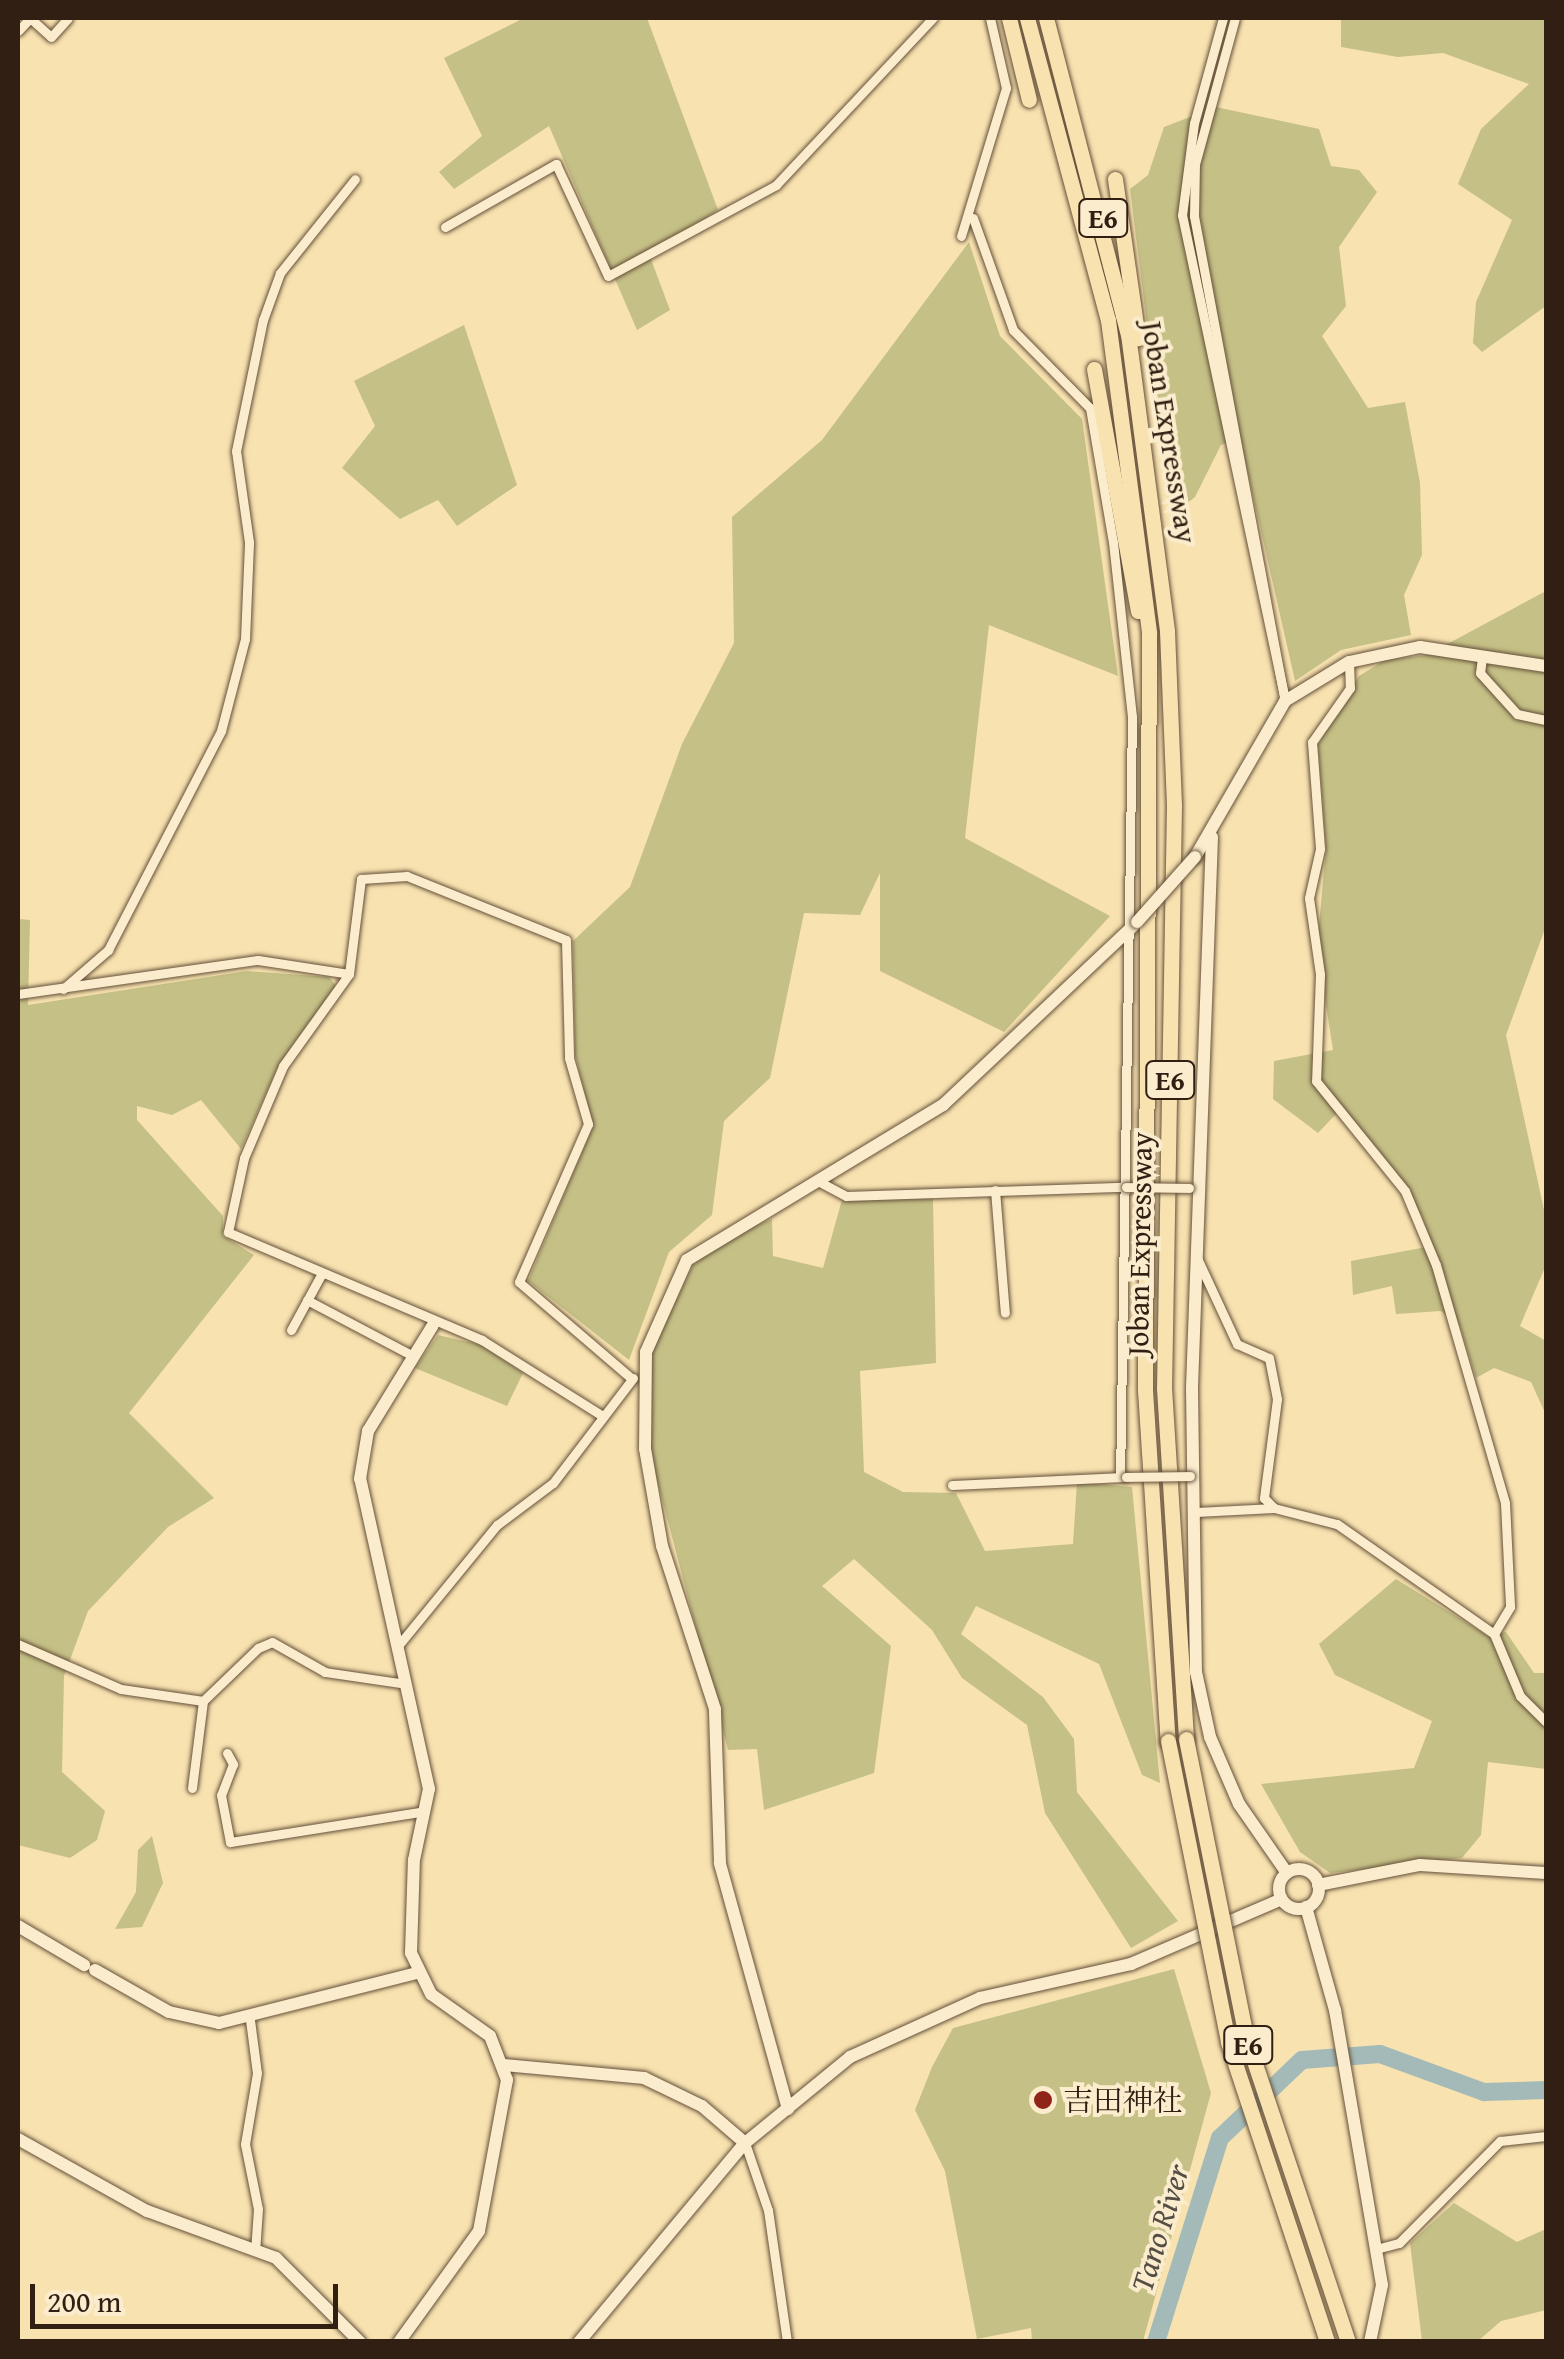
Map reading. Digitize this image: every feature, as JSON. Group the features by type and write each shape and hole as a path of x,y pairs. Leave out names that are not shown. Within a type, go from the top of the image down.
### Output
{"highway":[{"path":"1009,18 1029,100"},
{"name":"Joban Expressway","path":"1027,18 1111,338 1138,515 1152,704 1145,1390 1168,1742 1228,2042 1328,2342"},
{"name":"Joban Expressway","path":"1046,18 1089,158 1144,422 1171,702 1164,1388 1186,1739 1246,2038 1348,2342"},
{"path":"1116,179 1144,422"},
{"path":"1094,369 1152,704"}],"street":[{"path":"18,31 30,18 51,36 68,18"},
{"path":"445,226 556,164 608,276 776,184 933,18"},
{"path":"990,18 1006,88 971,184 973,218 1013,330 1082,398 1096,425 1132,717 1122,940 1123,1477"},
{"path":"1223,18 1190,142 1182,214 1285,701"},
{"path":"1235,18 1203,125 1194,216 1285,701"},
{"path":"63,988 108,950 221,730 245,639 250,542 236,452 263,320 280,273 355,179"},
{"path":"961,236 973,218"},
{"path":"397,1647 497,1525 553,1483 602,1415 636,1378 687,1260 943,1106 1122,940 1212,837 1285,701 1349,662 1400,647 1546,666"},
{"path":"1482,657 1480,673 1517,714 1546,720"},
{"path":"1349,662 1350,688 1312,742 1320,849 1309,898 1320,974 1316,1081 1404,1191 1436,1265 1505,1503 1510,1607 1494,1634"},
{"path":"1212,837 1194,1188 1196,1672 1210,1737 1239,1804 1287,1873 1282,1898"},
{"path":"602,1415 482,1340 433,1326 239,1242 228,1232 228,1210 283,1066 349,974 361,879 406,876 566,940 569,1058 588,1124 519,1282 636,1378 662,1546 716,1709 727,1902 788,2109"},
{"path":"18,994 258,960 349,974"},
{"path":"816,1180 846,1196 1194,1188"},
{"path":"995,1190 1004,1313"},
{"path":"1197,1258 1236,1344 1269,1358 1277,1399 1264,1498 1274,1508"},
{"path":"291,1330 321,1275"},
{"path":"307,1300 413,1356"},
{"path":"398,2342 480,2231 504,2065 490,2036 443,2005 417,1973 410,1904 428,1811 406,1684 360,1480 368,1431 433,1326"},
{"path":"952,1485 1193,1476"},
{"path":"1196,1512 1274,1508 1338,1524 1494,1634 1520,1696 1546,1722"},
{"path":"192,1788 203,1701 272,1642 324,1672 406,1684"},
{"path":"18,1644 60,1655 122,1689 203,1701"},
{"path":"227,1752 233,1764 221,1796 230,1842 428,1811"},
{"path":"1318,1885 1420,1865 1546,1873"},
{"path":"1287,1873 1303,1869 1318,1885"},
{"path":"1318,1885 1306,1907 1337,2022 1382,2285 1370,2342"},
{"path":"578,2342 744,2144 887,2034 980,1998 1131,1964 1282,1898 1306,1907"},
{"path":"18,1926 184,2018 250,2020 417,1973"},
{"path":"250,2020 257,2073 245,2144 258,2208 254,2248"},
{"path":"504,2065 644,2078 689,2098 744,2144 768,2210 787,2342"},
{"path":"1376,2249 1399,2244 1500,2141 1546,2136"},
{"path":"18,2138 147,2211 254,2248 300,2274 360,2342"}],"shaded area":[{"path":"524,18 647,18 718,210 649,254 670,310 637,330 549,126 454,189 439,172 482,136 444,58"},
{"path":"1341,18 1546,18 1546,306 1482,352 1473,343 1476,302 1512,220 1458,184 1481,129 1529,84 1443,53 1398,57 1341,47"},
{"path":"1216,107 1319,129 1331,166 1359,170 1377,192 1339,247 1346,306 1322,336 1368,408 1405,402 1420,483 1422,555 1404,595 1411,635 1341,650 1295,681 1240,438 1221,445 1195,497 1171,516 1130,189 1148,175 1164,127"},
{"path":"969,242 1000,336 1082,419 1118,676 989,625 965,838 1110,916 1004,1032 880,971 880,873 860,915 804,913 770,1078 724,1121 712,1215 669,1252 629,1360 528,1281 593,1126 575,1054 573,941 630,887 682,744 734,643 732,517 822,440"},
{"path":"464,325 517,485 457,526 438,500 400,519 342,468 375,426 354,381"},
{"path":"1546,591 1546,926 1506,1035 1546,1219 1546,1265 1520,1326 1546,1341 1546,1415 1531,1382 1494,1368 1476,1378 1460,1326 1441,1311 1396,1314 1392,1286 1353,1295 1351,1261 1432,1246 1422,1216 1394,1169 1338,1112 1318,1133 1273,1099 1274,1061 1333,1050 1317,947 1326,849 1318,745 1359,676 1385,660 1427,655"},
{"path":"18,919 30,920 28,1005 247,971 329,977 336,986 279,1064 241,1149 201,1100 172,1115 137,1106 137,1120 223,1216 223,1236 254,1255 129,1413 214,1498 168,1527 88,1611 64,1676 62,1772 105,1811 97,1840 70,1858 18,1845"},
{"path":"896,1194 933,1199 936,1363 860,1371 864,1472 903,1492 956,1493 985,1551 1073,1544 1077,1482 1132,1487 1160,1783 1142,1775 1099,1664 976,1606 961,1634 1043,1697 1074,1739 1077,1792 1178,1921 1131,1948 1045,1813 1027,1725 962,1678 932,1630 854,1559 822,1586 891,1646 874,1773 764,1810 757,1749 728,1750 649,1449 652,1351 693,1265 730,1236 772,1219 773,1256 823,1268 843,1196"},
{"path":"438,1335 481,1345 523,1373 507,1406 415,1368"},
{"path":"1396,1579 1488,1636 1506,1632 1534,1673 1546,1673 1546,1769 1488,1762 1481,1835 1462,1858 1330,1873 1300,1852 1261,1784 1414,1768 1432,1721 1335,1675 1319,1644"},
{"path":"152,1836 163,1883 142,1927 115,1929 136,1892 138,1850"},
{"path":"1174,1969 1211,2093 1143,2341 1032,2341 1031,2328 977,2339 945,2171 915,2110 932,2067 953,2028"},
{"path":"1454,2203 1517,2242 1546,2229 1546,2310 1501,2321 1478,2341 1422,2341 1410,2243"}],"waterway":[{"name":"Tano River","path":"1156,2342 1220,2138 1302,2060 1380,2054 1484,2092 1546,2090"}],"place":[{"name":"吉田神社","path":"1043,2100"}]}
